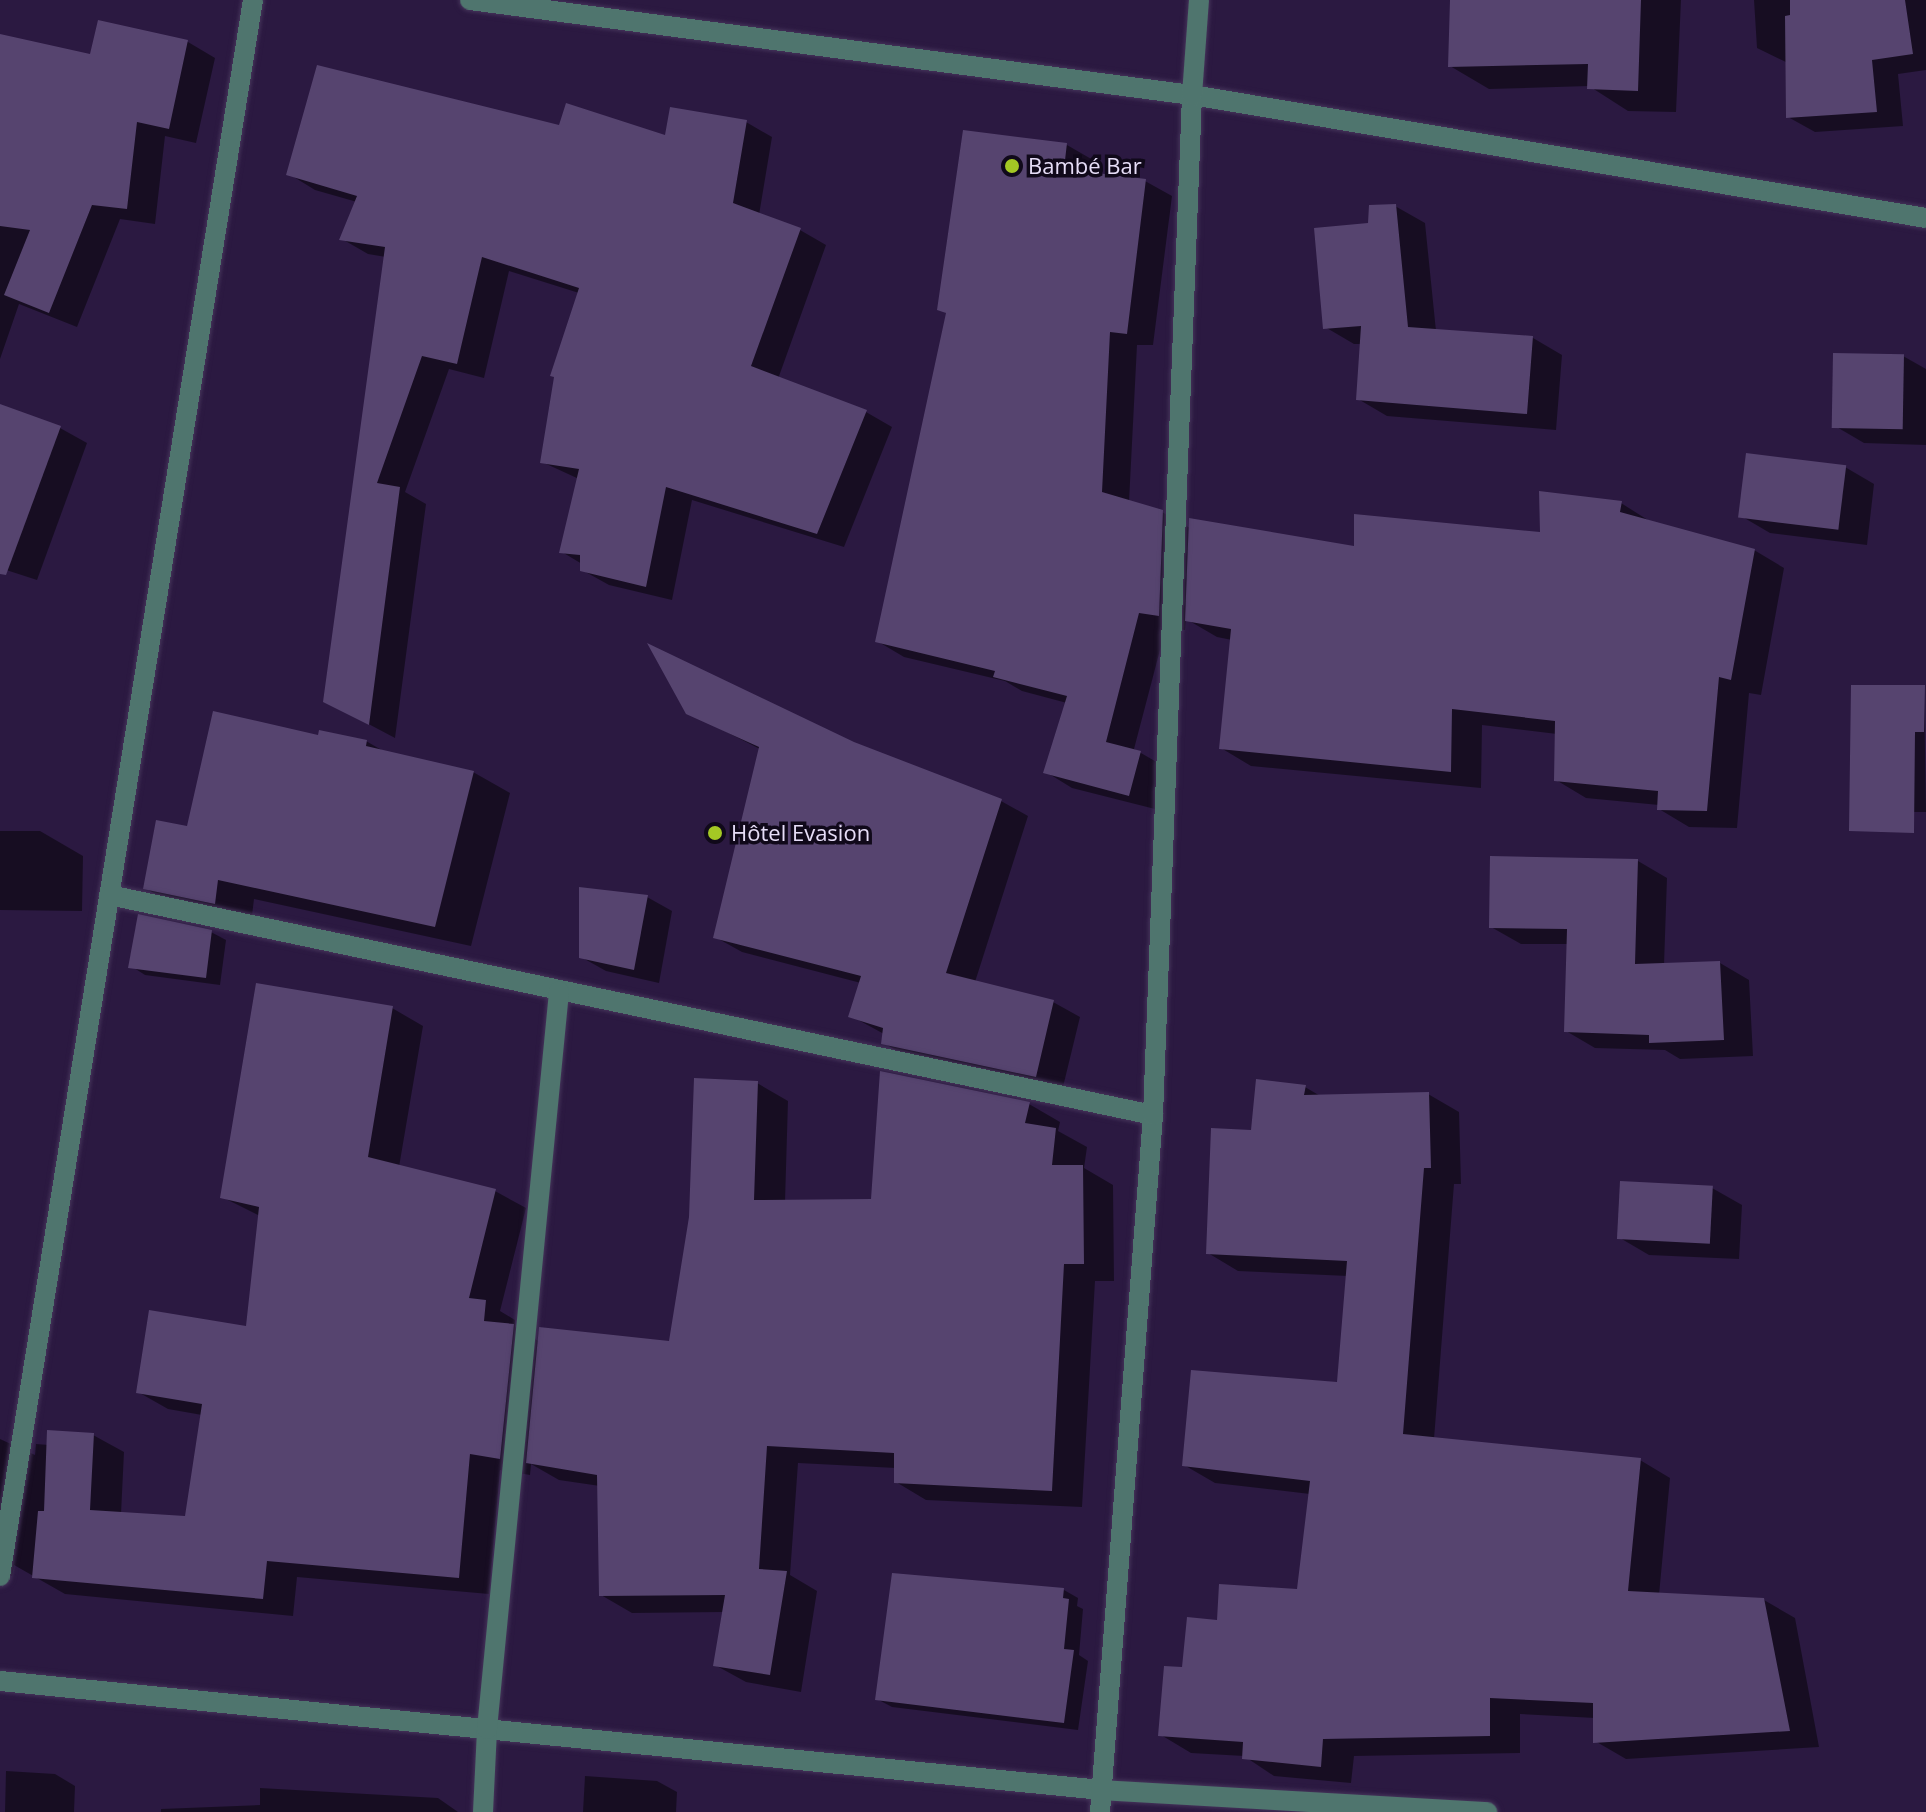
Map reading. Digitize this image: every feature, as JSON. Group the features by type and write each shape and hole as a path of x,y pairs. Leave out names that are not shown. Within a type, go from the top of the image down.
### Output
{"street":[{"path":"0,1576 253,0"},
{"path":"470,0 1192,95 1926,218"},
{"path":"1100,1812 1153,1115 1192,95 1199,0"},
{"path":"109,895 1153,1115"},
{"path":"483,1812 487,1729 559,992"},
{"path":"0,1681 1101,1790 1487,1812"}],"building":[{"path":"1450,0 1641,0 1638,91 1587,89 1588,64 1448,67"},
{"path":"1790,0 1905,0 1913,54 1872,60 1877,112 1786,118 1785,16 1790,15"},
{"path":"98,20 188,40 169,129 137,122 127,209 92,205 49,313 4,295 30,230 0,226 0,34 90,54"},
{"path":"317,65 559,125 566,103 665,135 670,107 747,120 733,203 801,228 751,366 867,410 817,534 666,487 646,587 580,571 580,555 559,553 579,469 540,463 554,377 550,376 579,288 482,257 457,364 422,356 377,483 400,487 369,725 323,702 385,247 339,240 357,196 286,175"},
{"path":"963,130 1067,143 1064,169 1146,179 1127,334 1110,332 1102,492 1163,510 1159,616 1139,613 1106,742 1141,751 1129,796 1043,773 1067,696 993,677 995,671 875,642 946,313 937,310"},
{"path":"1396,204 1408,327 1533,336 1527,414 1356,400 1361,326 1323,329 1314,228 1368,223 1369,205"},
{"path":"1833,353 1904,354 1903,429 1832,428"},
{"path":"0,404 61,426 6,575 0,574"},
{"path":"1746,453 1846,465 1838,530 1738,518"},
{"path":"1539,491 1622,501 1620,512 1755,549 1731,680 1719,677 1707,811 1657,810 1658,791 1554,781 1555,721 1452,709 1451,772 1219,749 1231,629 1185,621 1189,518 1354,546 1354,514 1540,532"},
{"path":"647,643 854,742 1002,799 946,973 1054,1000 1036,1077 881,1044 883,1028 848,1017 861,976 713,938 759,747 686,714"},
{"path":"1851,685 1925,685 1924,732 1915,732 1914,833 1849,831"},
{"path":"213,711 318,735 319,730 367,740 366,746 474,771 435,927 218,880 215,904 143,889 156,820 187,826"},
{"path":"1490,856 1638,859 1635,964 1720,961 1724,1040 1649,1043 1649,1035 1564,1032 1567,929 1489,928"},
{"path":"579,887 648,895 634,970 579,958"},
{"path":"138,914 212,930 206,978 128,968"},
{"path":"256,983 393,1006 368,1157 496,1189 469,1298 486,1300 484,1321 514,1324 500,1459 470,1454 459,1578 267,1561 263,1599 32,1578 38,1511 44,1511 47,1430 94,1433 90,1510 185,1516 202,1404 136,1393 149,1310 246,1326 259,1207 220,1198"},
{"path":"880,1071 1030,1102 1025,1123 1056,1128 1052,1165 1083,1165 1084,1264 1064,1264 1052,1491 894,1483 894,1453 767,1446 759,1569 787,1571 770,1675 713,1666 725,1595 599,1596 597,1475 526,1463 539,1327 669,1341 689,1217 694,1078 758,1081 754,1200 871,1199"},
{"path":"1256,1079 1306,1085 1304,1095 1429,1092 1431,1168 1424,1168 1403,1434 1641,1458 1628,1591 1764,1598 1790,1731 1593,1743 1593,1703 1490,1698 1490,1736 1323,1739 1321,1767 1242,1759 1243,1742 1158,1736 1164,1666 1182,1667 1187,1617 1217,1620 1219,1584 1297,1589 1310,1481 1182,1466 1191,1370 1337,1382 1347,1261 1206,1254 1211,1128 1251,1130"},
{"path":"1620,1181 1713,1186 1710,1244 1617,1239"},
{"path":"892,1573 1064,1588 1063,1598 1069,1599 1064,1649 1074,1650 1064,1723 875,1700"}],"place":[{"name":"Bambé Bar","path":"1012,166"},
{"name":"Hôtel Evasion","path":"715,833"}]}
